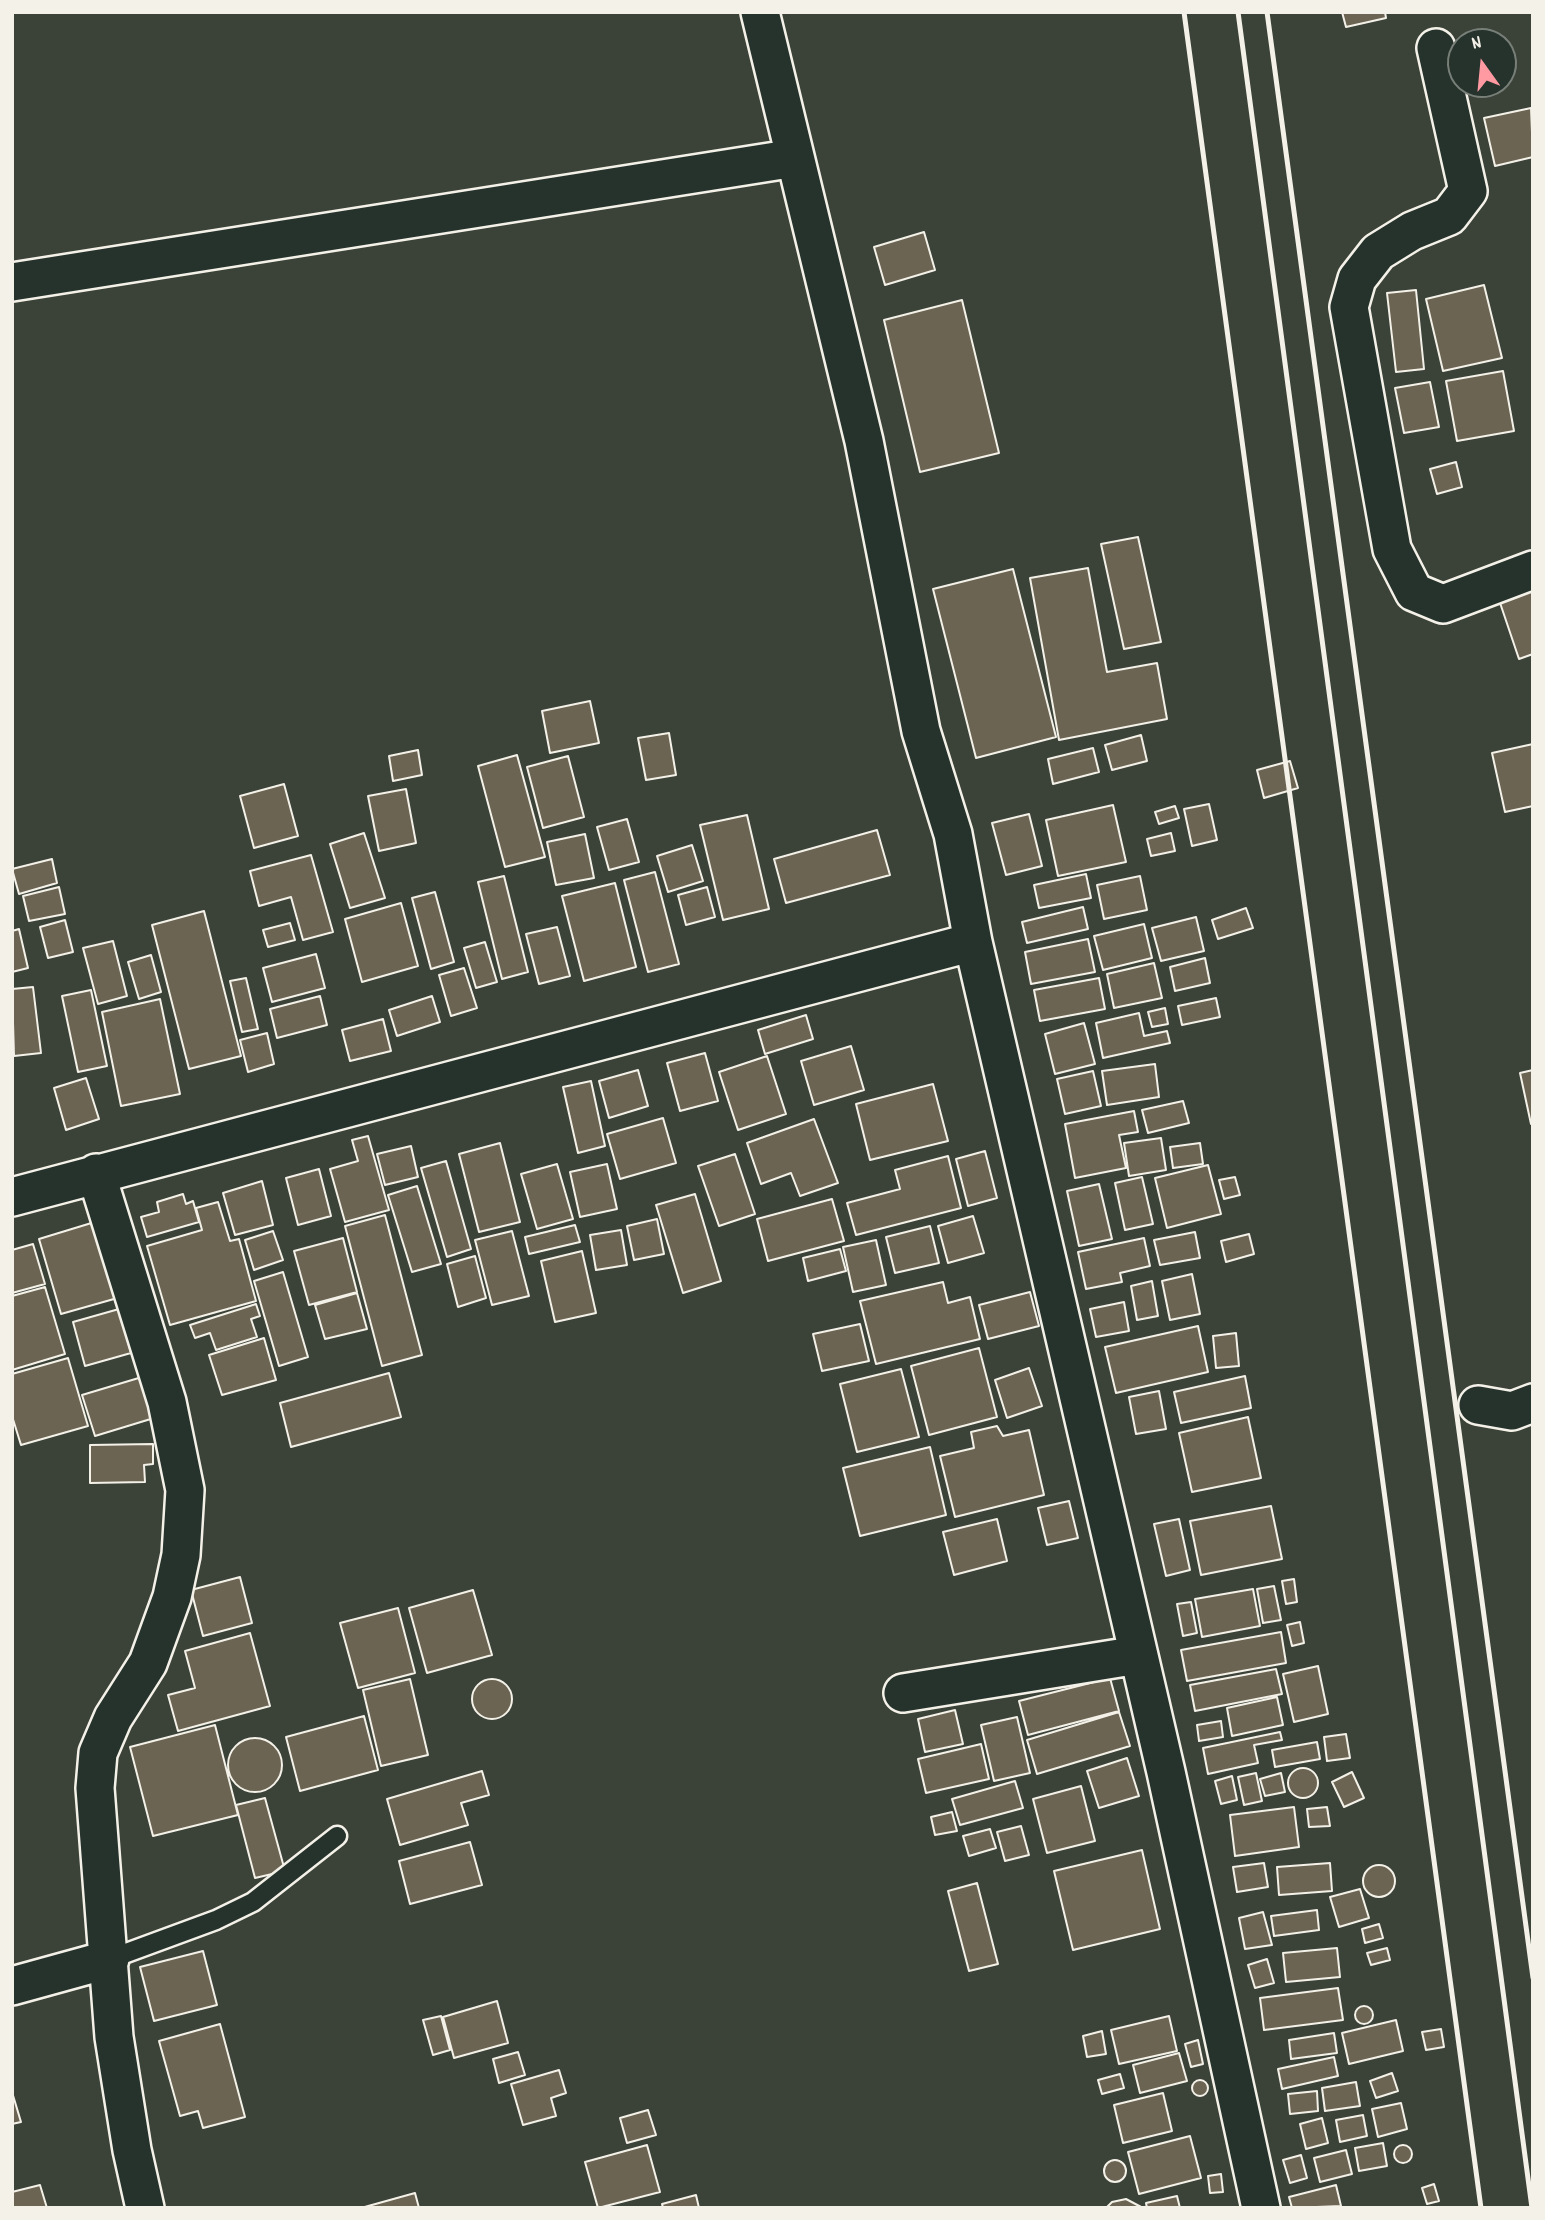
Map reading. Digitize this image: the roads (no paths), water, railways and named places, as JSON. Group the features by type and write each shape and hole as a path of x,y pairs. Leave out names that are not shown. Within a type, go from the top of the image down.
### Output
{"street":[{"path":"760,12 864,441 921,731 953,834 973,942 1138,1655 1261,2208"},
{"path":"1436,48 1468,191 1449,216 1412,231 1378,252 1357,279 1349,307 1392,549 1414,592 1443,604 1533,570"},
{"path":"12,282 795,158"},
{"path":"12,1197 973,942"},
{"path":"96,1173 167,1402 184,1490 181,1555 172,1597 148,1663 113,1718 98,1753 95,1788 114,2037 132,2150 145,2208"},
{"path":"1478,1405 1513,1411 1533,1403"},
{"path":"903,1693 1138,1655"},
{"path":"12,1986 110,1959"}],"lane":[{"path":"110,1959 216,1920 253,1902 337,1836"}],"railway":[{"path":"1184,12 1481,2208"},
{"path":"1238,12 1532,2208"},
{"path":"1267,12 1533,1978"}]}
